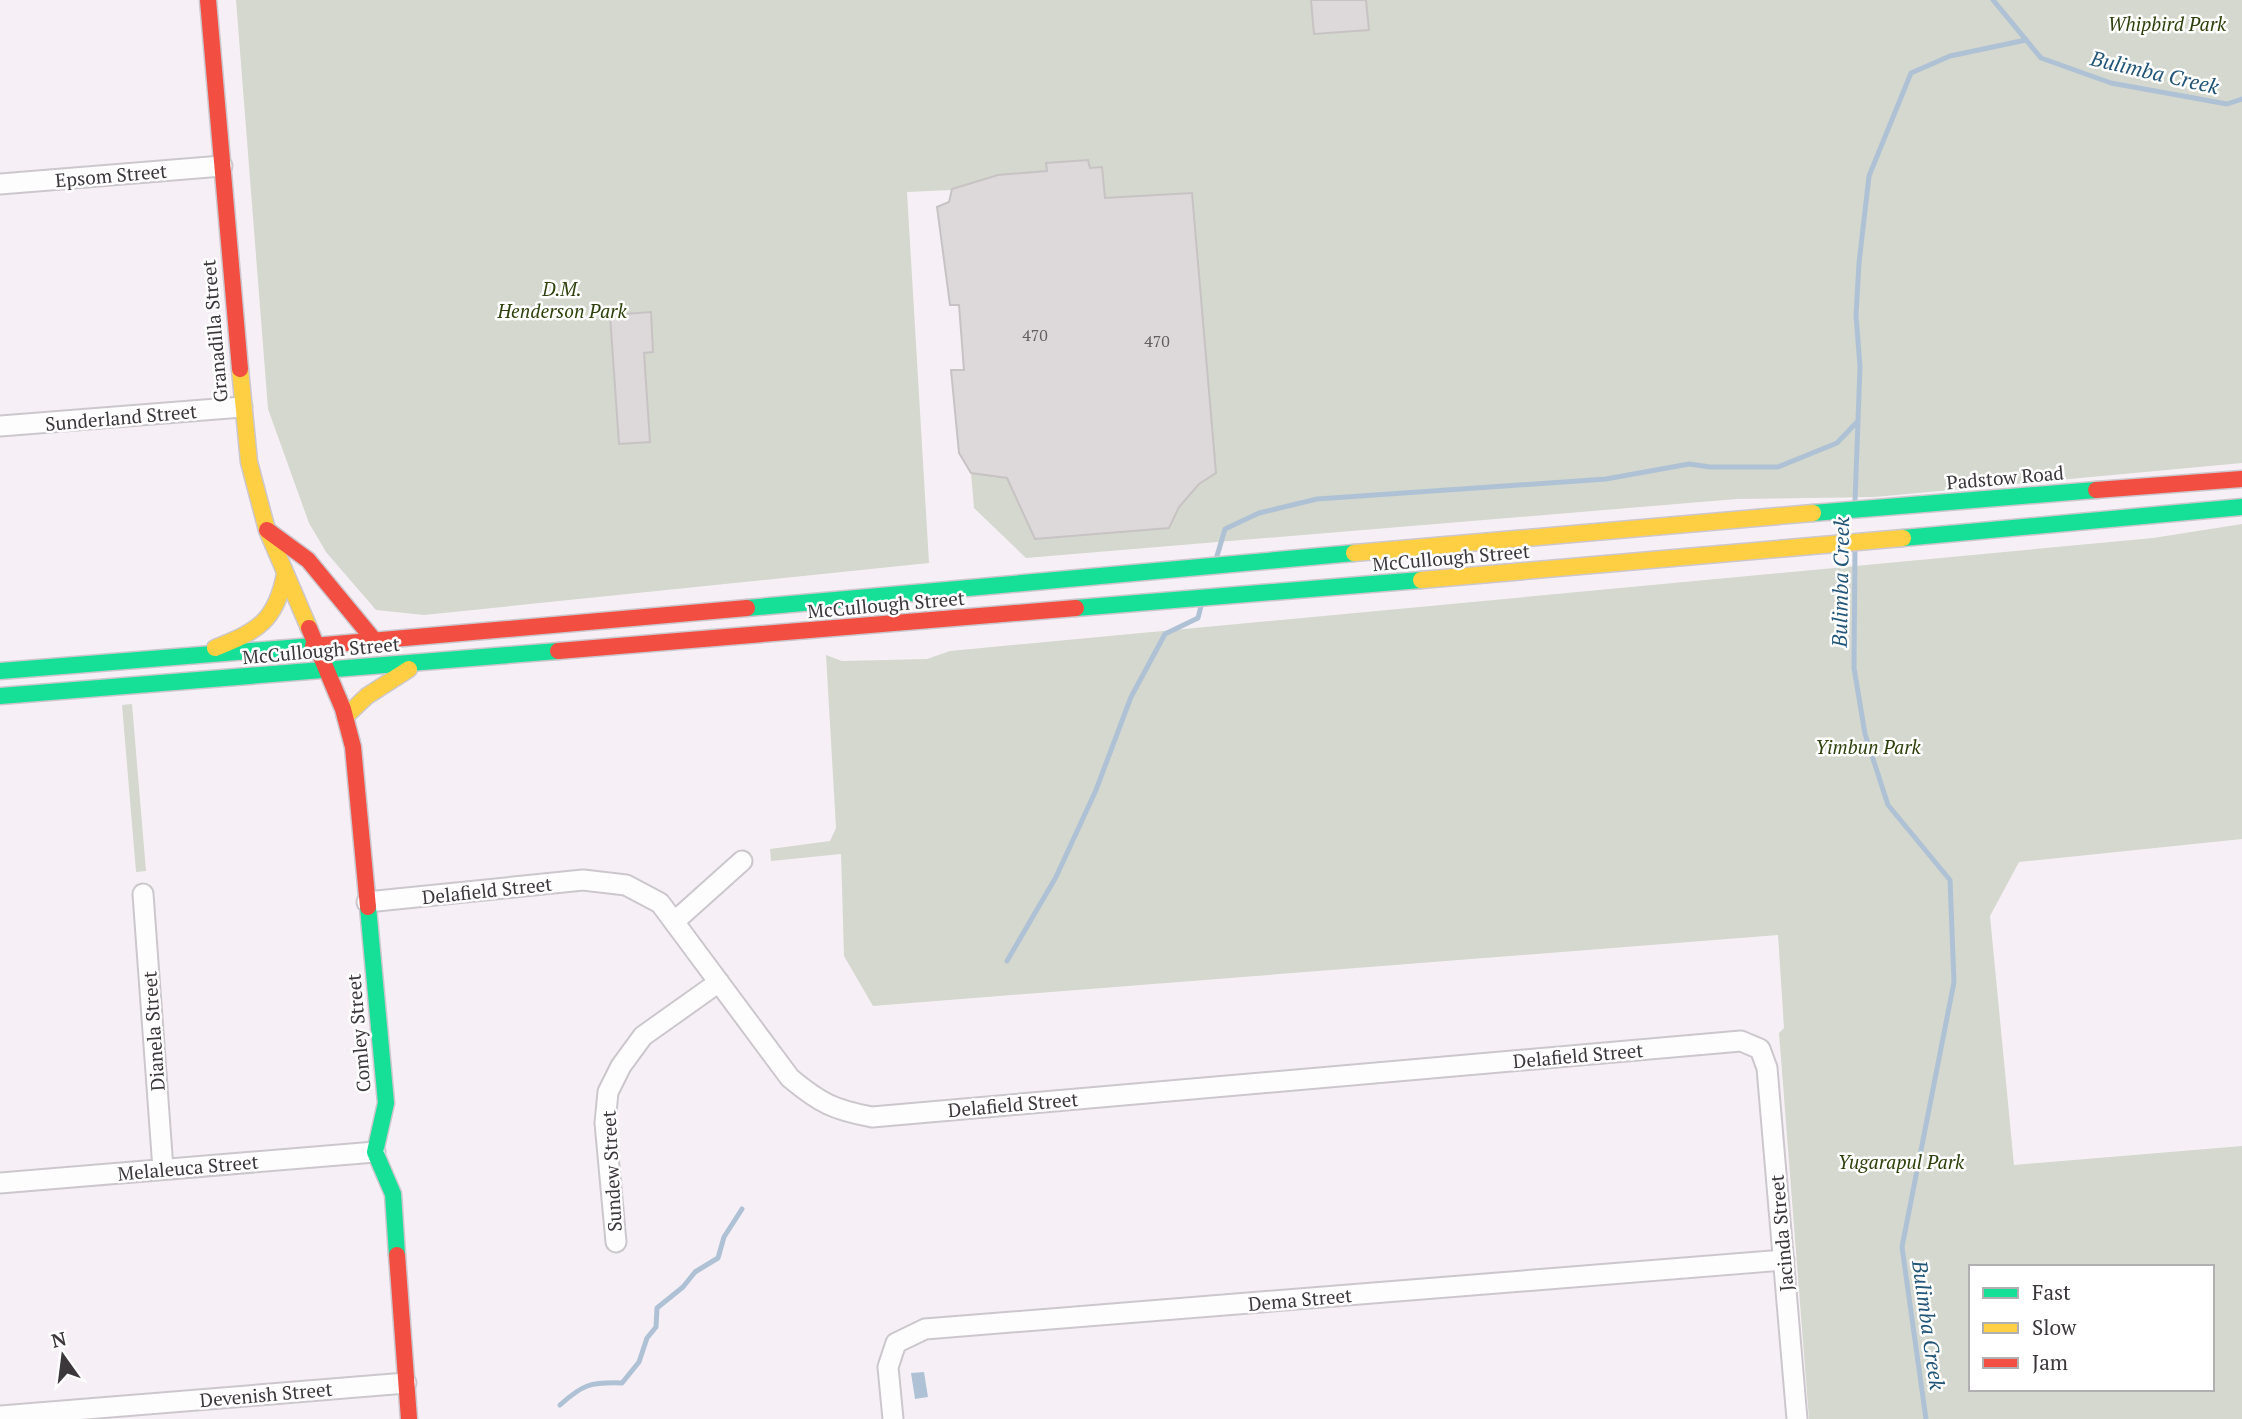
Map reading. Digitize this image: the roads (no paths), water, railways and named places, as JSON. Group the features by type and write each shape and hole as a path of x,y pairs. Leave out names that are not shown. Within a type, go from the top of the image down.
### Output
{"main road":[{"name":"Granadilla Street","path":"208,0 248,462 267,530 316,646"},
{"name":"Padstow Road","path":"1772,516 2242,479"},
{"name":"McCullough Street","path":"0,696 1191,600 2242,507"},
{"name":"McCullough Street","path":"0,671 316,646 1772,516"},
{"path":"267,530 308,560 374,640"},
{"path":"198,655 237,639 267,620 278,603 285,574"},
{"name":"Comley Street","path":"316,646 345,717 353,747 386,1103 375,1152"},
{"path":"345,717 358,701 379,685 417,664"},
{"path":"375,1152 393,1194 409,1419"}],"street":[{"name":"Epsom Street","path":"0,184 222,166"},
{"name":"Sunderland Street","path":"0,426 242,407"},
{"path":"674,922 743,861"},
{"name":"Delafield Street","path":"367,902 583,880 626,885 660,903 790,1078 808,1093 839,1110 872,1117 1741,1041 1760,1049"},
{"name":"Dianela Street","path":"144,894 163,1169"},
{"name":"Sundew Street","path":"616,1242 605,1123 608,1092 621,1066 643,1036 719,982"},
{"name":"Jacinda Street","path":"1760,1049 1767,1068 1797,1419"},
{"name":"Melaleuca Street","path":"0,1182 375,1152"},
{"name":"Dema Street","path":"893,1419 888,1367 896,1343 925,1329 1784,1260"},
{"name":"Devenish Street","path":"0,1416 406,1383"}],"water":[{"path":"924,1372 928,1397 915,1399 911,1373"}],"waterway":[{"name":"Bulimba Creek","path":"1993,0 2041,58 2111,83 2227,104 2242,99"},
{"name":"Bulimba Creek","path":"1855,501 1860,367 1856,315 1869,176 1911,73 1950,56 2026,40"},
{"path":"1217,556 1225,529 1259,513 1317,499 1606,479 1689,464 1710,467 1778,467 1837,443 1857,422"},
{"name":"Bulimba Creek","path":"1855,549 1854,668 1865,734 1888,805 1950,880 1954,982 1902,1247 1926,1419"},
{"path":"1007,961 1056,877 1096,790 1131,697 1165,634 1198,618 1201,606"},
{"path":"560,1405 588,1386 622,1383 639,1362 647,1338 656,1327 657,1308 683,1287 695,1272 718,1258 724,1237 742,1209"}],"park label":[{"name":"Whipbird Park","path":"2167,23"},
{"name":"D.M. Henderson Park","path":"562,299"},
{"name":"Yimbun Park","path":"1868,746"},
{"name":"Yugarapul Park","path":"1901,1161"}]}
